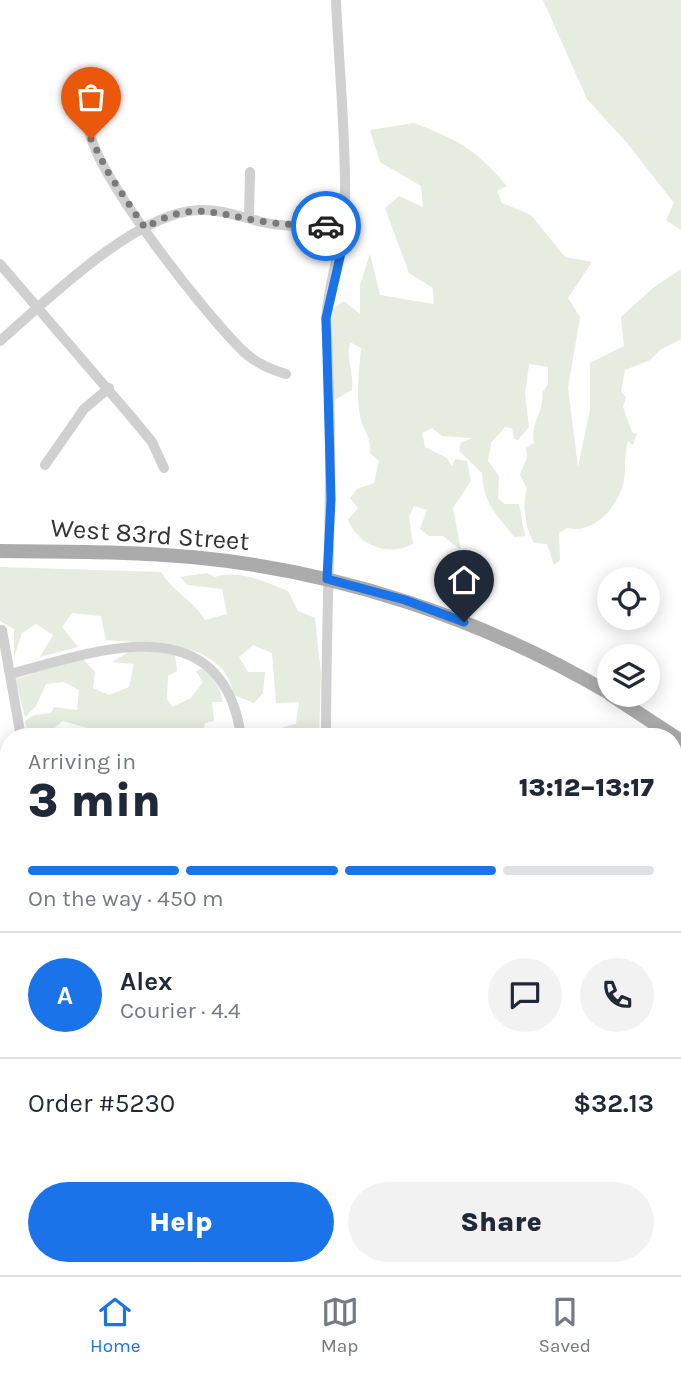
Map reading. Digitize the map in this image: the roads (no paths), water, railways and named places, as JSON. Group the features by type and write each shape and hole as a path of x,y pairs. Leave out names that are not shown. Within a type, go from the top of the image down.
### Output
{"main road":[{"name":"West 83rd Street","path":"0,551 191,557 327,579 405,600 483,630 597,687"},
{"name":"West 83rd Street","path":"630,707 661,728"}],"street":[{"path":"326,728 327,579 331,499 326,318 341,253 342,226 343,122 337,0"},
{"path":"89,129 91,139 109,174 177,274 241,349 263,365 286,374"},
{"path":"250,172 250,218"},
{"path":"0,341 85,268 160,219 189,210 212,210 289,225 342,226"},
{"path":"0,264 109,388 152,442 164,468"},
{"path":"46,465 85,409 109,388"},
{"path":"2,630 20,728"},
{"path":"11,674 119,647 176,650 198,659 222,682 234,705 239,728"}]}
